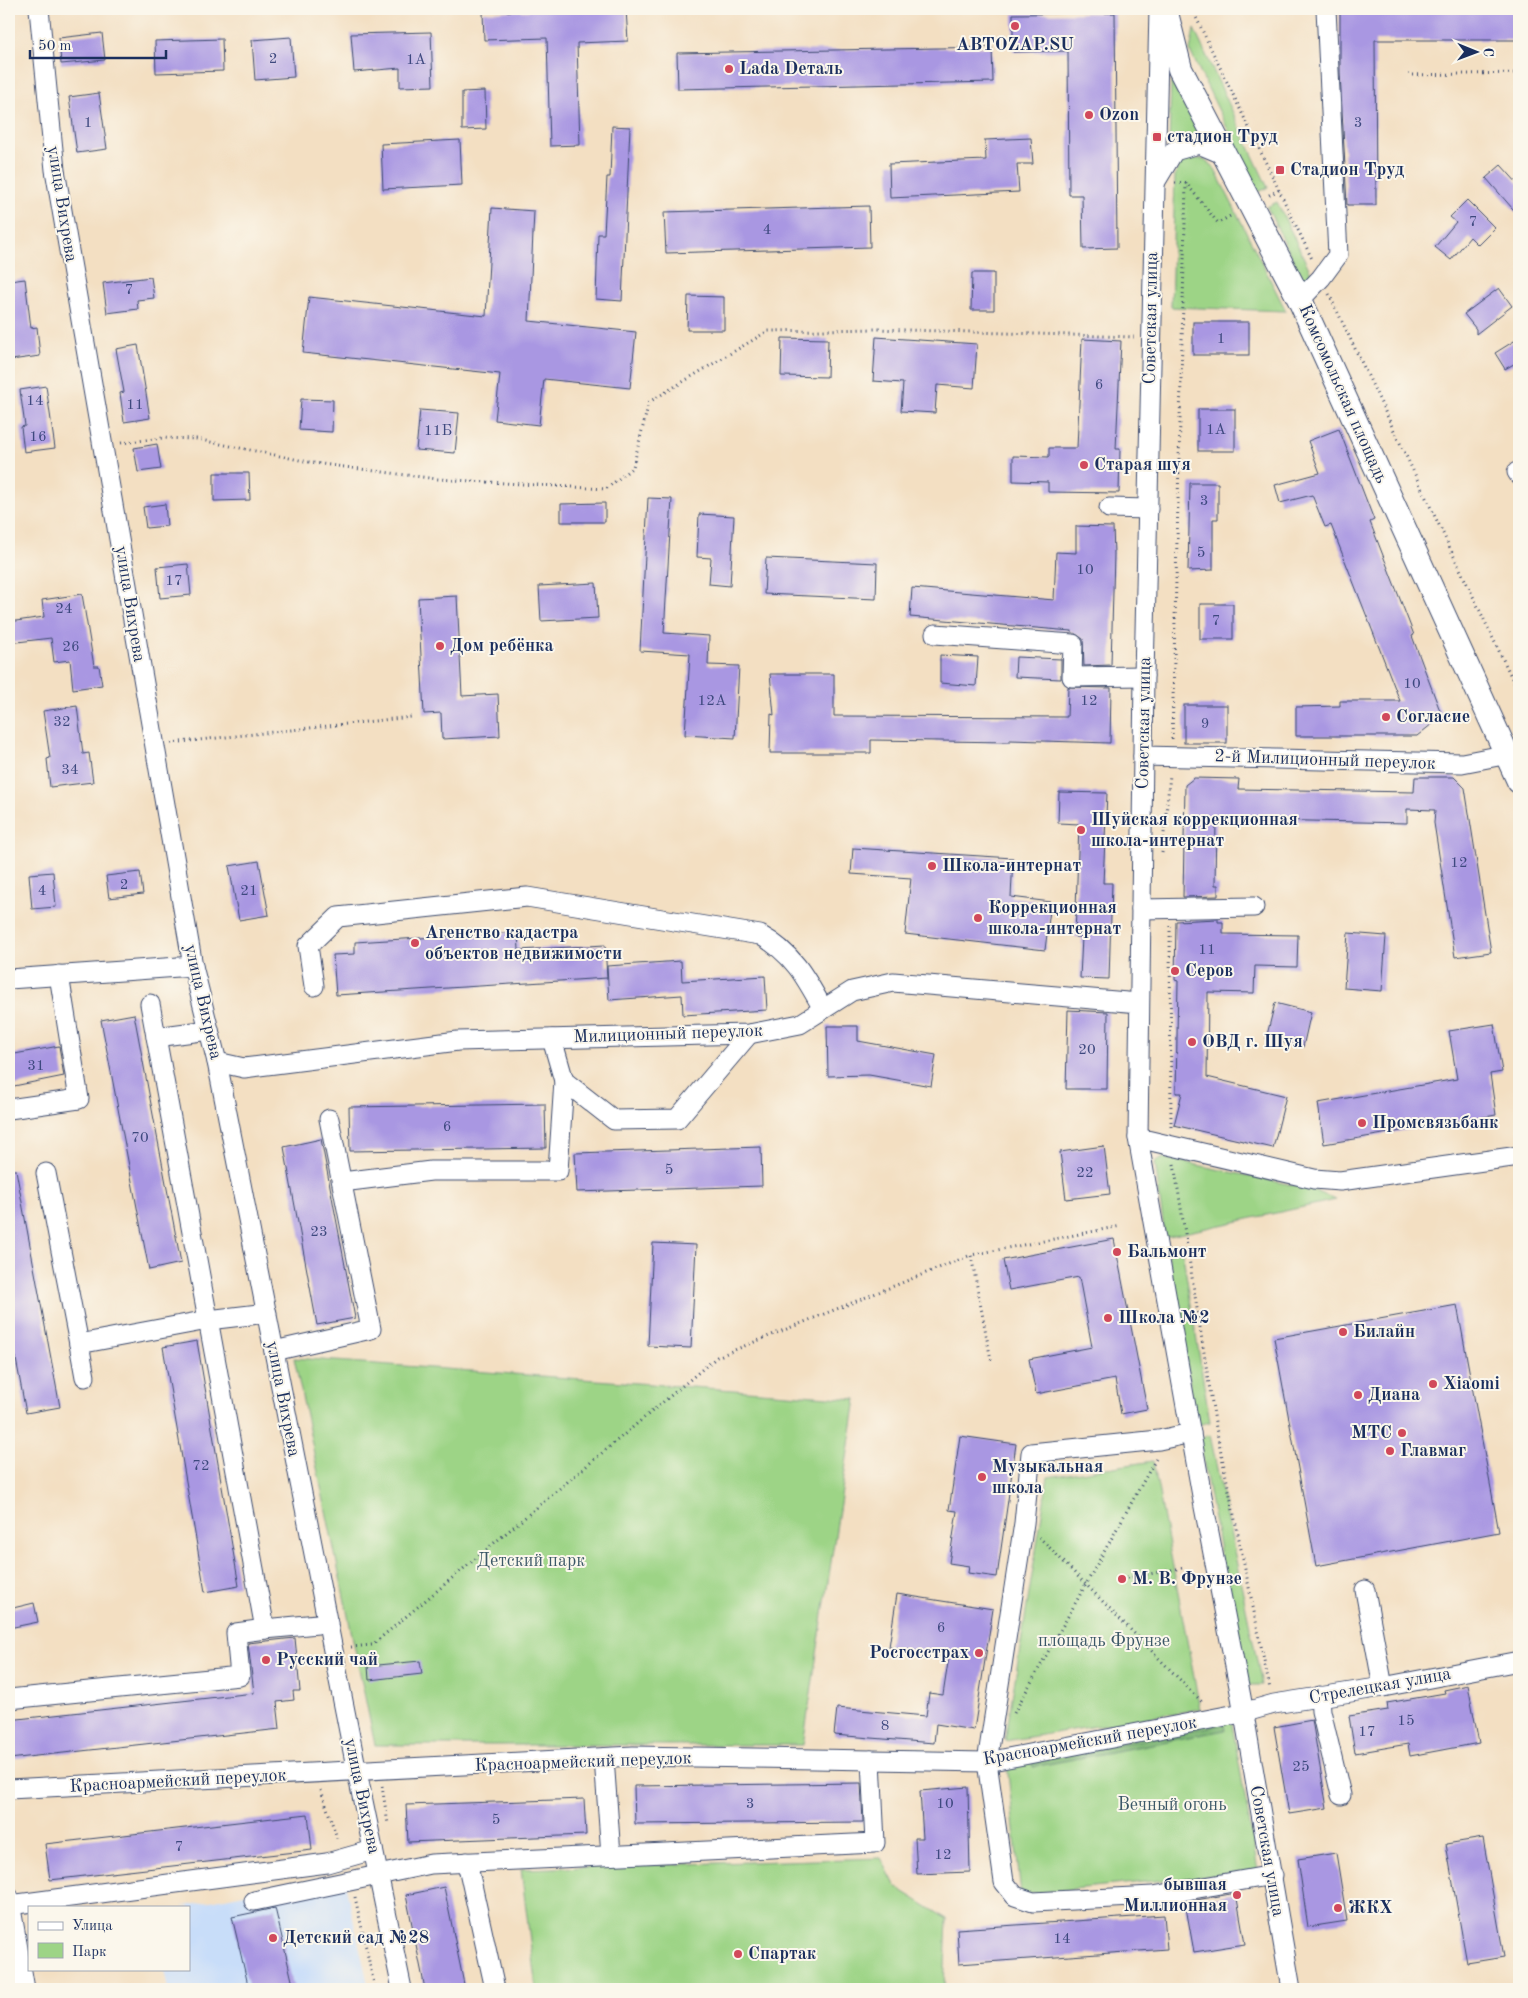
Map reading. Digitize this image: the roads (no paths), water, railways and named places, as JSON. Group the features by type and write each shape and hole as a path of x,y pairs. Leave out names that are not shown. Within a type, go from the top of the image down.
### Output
{"main road":[{"name":"Комсомольская площадь","path":"1165,9 1180,69 1300,300 1513,753 1519,781"}],"street":[{"name":"улица Вихрева","path":"39,9 55,170 193,966 217,1062 357,1772 402,1989"},
{"name":"Советская улица","path":"1159,9 1143,756 1149,908 1139,1003 1138,1138 1190,1434"},
{"path":"1300,300 1321,278 1338,255 1326,9"},
{"path":"1154,184 1174,150 1199,144 1225,155"},
{"path":"1109,508 1148,509"},
{"path":"935,634 1073,644 1072,677 1144,676"},
{"name":"2-й Милиционный переулок","path":"1143,756 1462,763 1513,753"},
{"path":"314,986 308,946 338,917 527,897 760,935 775,944 800,968 823,1009"},
{"path":"1149,908 1254,907"},
{"path":"9,979 193,966"},
{"path":"9,1109 79,1099 59,975"},
{"name":"Милиционный переулок","path":"217,1062 244,1068 458,1041 749,1034 800,1024 852,991 893,982 1139,1003"},
{"path":"150,1004 265,1629"},
{"path":"156,1038 209,1030"},
{"path":"564,1081 614,1120 677,1119 749,1034"},
{"path":"342,1182 431,1171 558,1171 564,1081 552,1039"},
{"path":"274,1351 371,1329 329,1119"},
{"path":"1138,1138 1314,1180 1340,1181 1519,1156"},
{"path":"46,1173 85,1377"},
{"path":"79,1344 208,1320 266,1313"},
{"path":"1242,1713 1190,1434 1159,1440 1031,1453 1024,1523 987,1762 1004,1882 1015,1896 1033,1902 1153,1896 1273,1875"},
{"path":"1365,1590 1383,1687"},
{"path":"9,1699 240,1676 236,1634 265,1629 328,1624"},
{"name":"Стрелецкая улица","path":"1242,1713 1274,1704 1383,1687 1519,1661"},
{"path":"1320,1696 1321,1711 1341,1795"},
{"name":"Советская улица","path":"1242,1713 1273,1875 1291,1989"},
{"name":"Красноармейский переулок","path":"9,1789 633,1756 987,1762 1242,1713"},
{"path":"604,1758 611,1855"},
{"path":"254,1900 431,1864 875,1843 871,1760"},
{"path":"25,1989 10,1901 326,1863 373,1850"},
{"path":"467,1862 495,1989"}],"place":[{"name":"АВТОZAP.SU","path":"1015,26"},
{"name":"Lada Dеталь","path":"729,69"},
{"name":"Ozon","path":"1089,115"},
{"name":"стадион Труд","path":"1157,137"},
{"name":"Стадион Труд","path":"1280,170"},
{"name":"Старая шуя","path":"1084,465"},
{"name":"Дом ребёнка","path":"440,646"},
{"name":"Согласие","path":"1386,717"},
{"name":"Шуйская коррекционная школа-интернат","path":"1081,830"},
{"name":"Школа-интернат","path":"932,866"},
{"name":"Коррекционная школа-интернат","path":"978,918"},
{"name":"Агенство кадастра объектов недвижимости","path":"415,943"},
{"name":"Серов","path":"1175,971"},
{"name":"ОВД г. Шуя","path":"1192,1042"},
{"name":"Промсвязьбанк","path":"1362,1123"},
{"name":"Бальмонт","path":"1117,1252"},
{"name":"Школа №2","path":"1108,1318"},
{"name":"Билайн","path":"1343,1332"},
{"name":"Xiaomi","path":"1433,1384"},
{"name":"Диана","path":"1358,1395"},
{"name":"МТС","path":"1402,1433"},
{"name":"Главмаг","path":"1390,1451"},
{"name":"Музыкальная школа","path":"982,1477"},
{"name":"М. В. Фрунзе","path":"1122,1579"},
{"name":"Росгосстрах","path":"979,1653"},
{"name":"Русский чай","path":"266,1660"},
{"name":"бывшая Миллионная","path":"1237,1895"},
{"name":"ЖКХ","path":"1338,1908"},
{"name":"Детский сад №28","path":"273,1938"},
{"name":"Спартак","path":"738,1954"}],"park label":[{"name":"Детский парк","path":"531,1561"},
{"name":"площадь Фрунзе","path":"1104,1641"},
{"name":"Вечный огонь","path":"1172,1805"}]}
